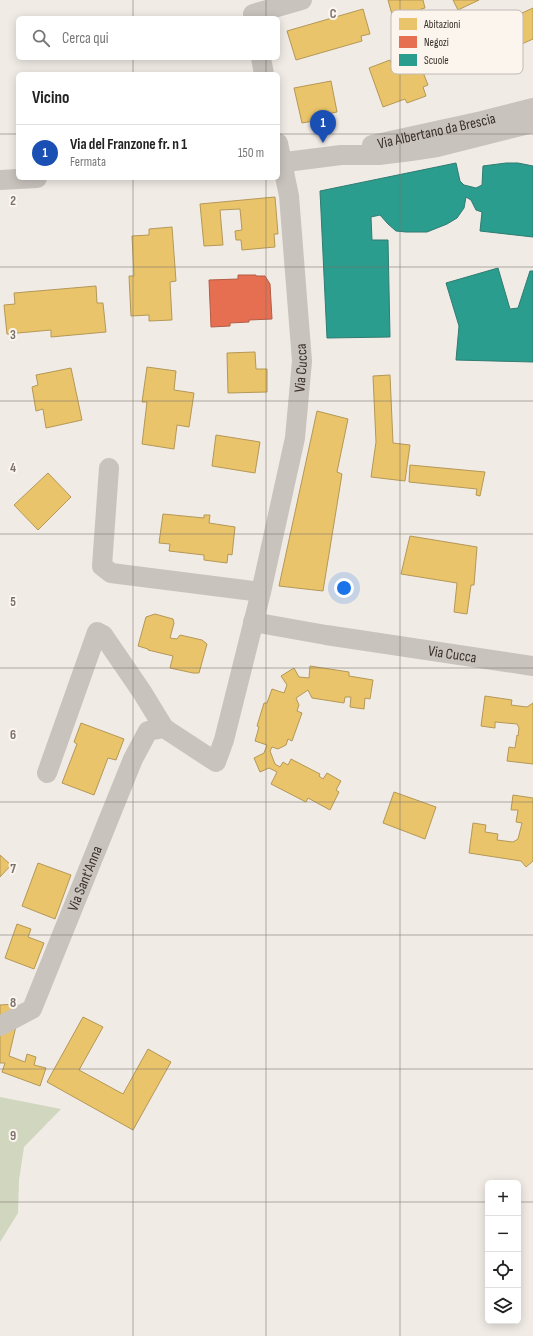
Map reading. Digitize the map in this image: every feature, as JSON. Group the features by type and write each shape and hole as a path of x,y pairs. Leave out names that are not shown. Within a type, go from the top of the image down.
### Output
{"street":[{"path":"252,11 302,0"},
{"path":"261,60 264,72"},
{"name":"Via Albertano da Brescia","path":"341,155 378,143 533,108"},
{"name":"Via Albertano da Brescia","path":"280,163 341,155 379,155 411,152 533,123"},
{"name":"Via Cucca","path":"164,728 216,762 224,740 261,592 295,438 302,361 289,196 280,163"},
{"path":"0,180 16,179"},
{"path":"108,468 102,566 111,573 261,592"},
{"name":"Via Cucca","path":"253,622 533,666"},
{"path":"47,773 97,632 103,635 142,692 164,728"},
{"name":"Via Sant'Anna","path":"0,1026 32,1009 133,759 148,731 164,728"}],"green space":[{"path":"0,1097 61,1109 24,1147 19,1180 18,1213 0,1242"}],"building: Abitazioni":[{"path":"388,0 423,0 425,8 421,10 391,11"},
{"path":"453,0 479,0 458,10"},
{"path":"533,8 533,39 523,43 523,13"},
{"path":"363,9 370,34 361,36 362,41 296,60 287,31"},
{"path":"390,60 391,74 424,74 428,85 423,87 426,96 407,103 405,99 383,107 369,68"},
{"path":"331,81 337,112 318,116 319,120 302,123 294,88"},
{"path":"275,197 278,234 274,234 275,247 242,250 241,240 236,240 235,231 242,230 240,209 220,210 223,245 204,246 200,204"},
{"path":"172,227 176,281 170,282 172,320 149,321 149,315 131,316 129,276 134,276 132,236 149,235 149,229"},
{"path":"96,286 97,303 103,303 106,332 51,337 51,330 7,334 4,305 15,304 14,293"},
{"path":"255,352 256,369 267,369 267,392 228,393 227,353"},
{"path":"147,367 176,371 174,390 194,393 189,427 177,425 174,449 142,444 147,402 142,402"},
{"path":"71,368 82,420 46,428 43,409 36,411 32,387 38,385 36,375"},
{"path":"390,375 393,443 410,445 405,481 371,477 376,442 373,376"},
{"path":"317,411 348,419 337,472 342,474 323,591 279,586"},
{"path":"216,435 260,442 255,473 212,466"},
{"path":"410,465 485,472 480,496 476,495 477,489 409,482"},
{"path":"48,473 71,497 38,530 14,505"},
{"path":"163,514 204,518 204,515 210,515 209,523 235,527 232,555 228,554 227,563 204,560 204,555 169,551 170,544 159,543"},
{"path":"410,536 477,547 474,585 471,585 467,614 454,612 457,583 401,574"},
{"path":"155,614 173,619 174,623 170,638 177,639 180,635 202,640 207,644 199,673 170,668 173,656 138,646 146,617"},
{"path":"310,666 349,672 349,676 373,680 370,699 365,698 364,709 350,707 351,697 345,697 344,703 312,698 308,690 296,698 299,705 297,711 302,713 292,741 288,739 286,745 278,749 272,747 270,751 275,764 280,767 283,762 288,765 291,759 320,774 319,776 323,779 327,773 341,781 336,790 339,792 330,810 308,798 306,802 271,784 277,772 269,768 260,772 254,758 264,753 267,745 255,741 259,727 257,726 264,703 267,703 272,689 284,693 287,685 281,676 294,668 299,677 309,678"},
{"path":"485,696 512,700 511,705 527,707 533,703 533,764 507,761 509,747 515,748 519,728 517,724 495,722 495,728 481,726"},
{"path":"81,723 124,739 116,760 108,758 94,795 62,783 77,744 74,742"},
{"path":"394,792 436,807 425,839 383,823"},
{"path":"513,795 533,798 533,861 526,867 521,861 469,853 473,823 486,825 485,832 498,834 497,840 513,842 518,839 522,823 516,822 518,810 511,810"},
{"path":"0,855 11,865 0,877"},
{"path":"38,863 71,875 55,919 22,906"},
{"path":"17,924 31,929 28,937 44,943 34,969 5,958"},
{"path":"17,1004 18,1013 0,1022 0,1005"},
{"path":"83,1017 103,1027 79,1070 123,1094 148,1049 171,1062 133,1130 47,1082"},
{"path":"16,1026 9,1056 25,1062 27,1054 36,1057 34,1065 46,1068 40,1086 2,1072 5,1063 0,1063 0,1031"}],"building: Negozi":[{"path":"238,275 265,276 270,284 272,319 249,320 249,322 230,323 230,326 211,327 209,280 238,279"}],"building: Scuole":[{"path":"456,163 460,181 464,185 476,188 482,185 483,166 518,163 533,166 533,237 480,231 482,212 476,210 471,200 466,197 464,208 457,218 447,224 427,232 396,231 380,215 371,217 372,240 388,240 390,337 327,338 320,191"},
{"path":"498,268 510,309 518,308 530,271 533,271 533,362 456,360 459,326 446,283"}],"place":[{"name":"Via del Franzone fr. n 1","path":"323,143"}]}
